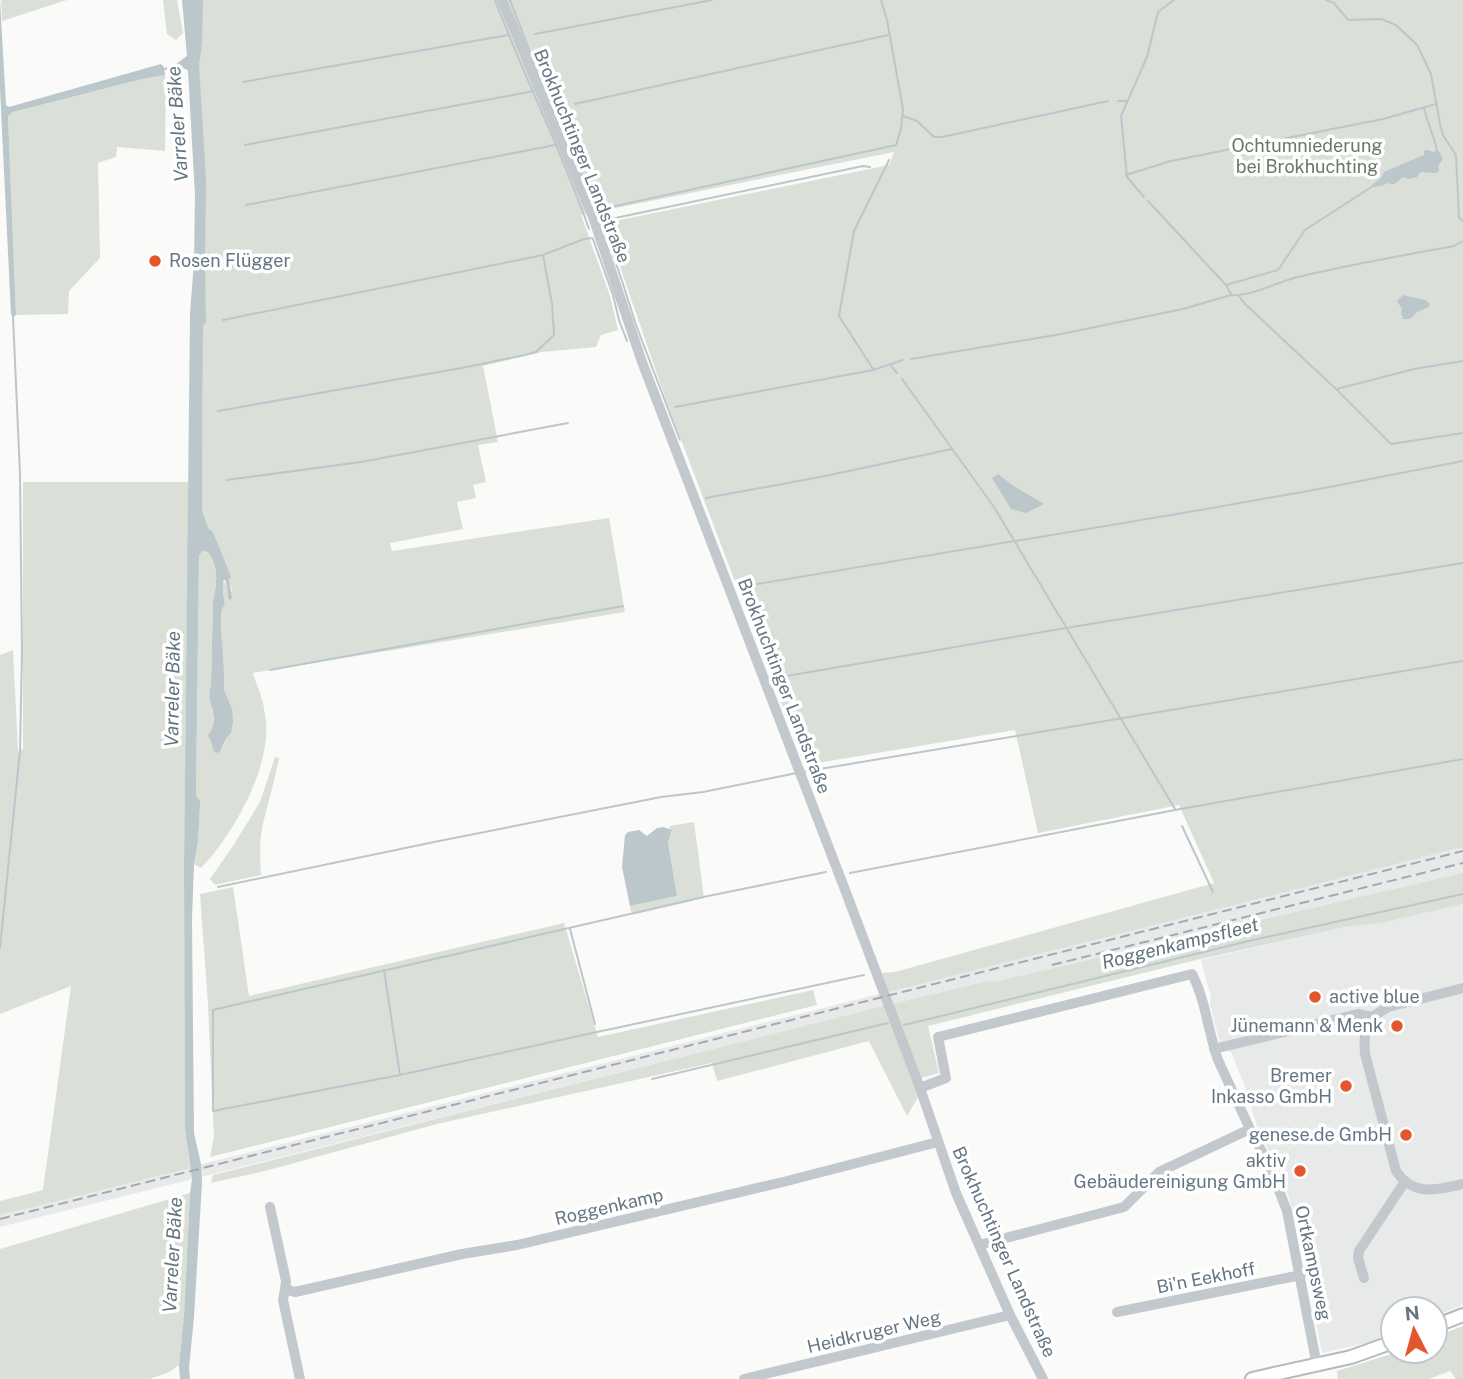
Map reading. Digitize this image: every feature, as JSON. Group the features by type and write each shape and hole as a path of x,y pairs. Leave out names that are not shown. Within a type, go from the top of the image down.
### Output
{"main road":[{"path":"1252,1379 1317,1366 1379,1347"}],"street":[{"name":"Brokhuchtinger Landstraße","path":"502,0 593,218 647,373 920,1088 957,1194 1010,1315 1043,1379"},
{"name":"Ortkampsweg","path":"920,1088 946,1078 938,1037 1192,974 1199,988 1214,1049 1269,1165 1287,1211 1317,1366"},
{"path":"1463,988 1388,1007 1372,1017 1365,1029 1364,1040 1365,1054 1390,1152 1396,1171 1404,1183 1435,1191 1463,1184"},
{"path":"1214,1049 1358,1014 1372,1017"},
{"path":"979,1245 1124,1207 1159,1172 1250,1129"},
{"name":"Roggenkamp","path":"285,1289 295,1292 462,1254 517,1245 938,1142"},
{"path":"1364,1278 1358,1258 1359,1251 1404,1183"},
{"path":"270,1207 286,1281 283,1300 300,1379"},
{"name":"Bi'n Eekhoff","path":"1117,1312 1301,1275"},
{"name":"Heidkruger Weg","path":"744,1379 1010,1315"}],"shaded area":[{"path":"0,0 6,105 9,107 161,64 165,75 13,112 8,116 16,315 13,318 0,89"},
{"path":"182,0 203,0 199,65 206,180 202,510 231,577 230,600 227,585 223,580 225,604 221,611 221,626 224,689 232,709 233,721 231,733 220,752 214,752 208,736 214,720 209,696 216,575 212,557 203,551 199,555 196,796 200,806 192,918 194,1133 202,1182 190,1379 180,1379 179,1365 192,1179 185,1129 184,866 190,313 195,195 188,71 177,68 176,64 187,56"},
{"path":"1427,150 1438,150 1443,159 1438,166 1439,171 1421,172 1417,177 1403,177 1394,184 1372,187 1384,172 1424,155"},
{"path":"1403,295 1425,300 1429,307 1417,312 1410,319 1403,319 1402,309 1397,301"},
{"path":"998,474 1044,504 1026,513 1011,509 992,478"},
{"path":"663,827 672,830 668,842 677,896 630,906 622,867 625,835 639,830 647,836"},
{"path":"1463,847 1463,873 993,982 987,981 0,1227 0,1215"},
{"path":"1463,904 1463,1305 1449,1310 1449,1295 1379,1295 1379,1340 1322,1353 1300,1238 1289,1197 1258,1130 1231,1052 1220,1044 1201,960 1346,927 1381,923"}],"green space":[{"path":"1,0 67,0 2,21"},
{"path":"163,0 177,0 183,33 176,40 167,34"},
{"name":"Ochtumniederung bei Brokhuchting","path":"189,0 1463,0 1463,847 888,992 882,973 895,972 1214,883 1179,805 1038,833 1015,730 805,765 667,403 605,223 889,165 894,152 581,215 610,296 618,330 601,335 596,347 542,352 483,366 498,442 478,445 486,482 473,485 476,498 457,502 463,529 390,543 392,551 609,518 625,612 253,673 266,723 264,754 259,771 244,807 223,840 201,868 194,864 200,806 196,796 199,555 203,551 212,557 216,575 210,692 214,720 210,732 217,753 227,737 228,699 224,688 221,626 221,611 225,604 223,580 227,585 228,598 232,590 213,532 208,528 202,510 203,326 206,312"},
{"path":"165,75 165,151 117,147 116,157 98,163 100,258 69,291 68,314 16,315 8,116 13,112"},
{"path":"23,482 188,482 184,866 185,1129 190,1168 0,1215 0,1201 43,1190 71,986 0,1014 0,655 13,650 18,751 23,749"},
{"path":"275,757 279,758 261,837 261,875 215,885 210,879 260,802"},
{"path":"694,822 704,898 632,915 630,906 677,896 668,842 672,831 669,828"},
{"path":"1463,873 1463,904 1192,961 928,1026 939,1073 921,1078 893,1004 987,981 993,982"},
{"path":"233,887 249,996 564,923 598,1037 813,990 817,1005 210,1157 214,1137 200,894"},
{"path":"884,1006 918,1097 907,1116 869,1041 717,1081 712,1063 437,1124 211,1183 213,1175"},
{"path":"190,1193 179,1365 150,1379 0,1379 0,1249"},
{"path":"1463,1326 1463,1379 1456,1379 1450,1371 1429,1379 1338,1379 1337,1371 1379,1358 1379,1365 1449,1365 1449,1332"}],"waterway":[{"path":"495,0 589,229"},
{"path":"510,0 537,70"},
{"path":"535,34 712,0"},
{"path":"597,210 896,145 903,109 881,0"},
{"path":"1144,197 1127,177 1121,116 1147,57 1158,12 1174,0"},
{"path":"1326,0 1334,3 1348,20 1381,19 1396,25 1417,45 1431,74 1443,135 1456,155 1459,218 1463,221"},
{"path":"243,82 508,35"},
{"path":"575,104 888,35"},
{"name":"Varreler Bäke","path":"165,69 176,66"},
{"path":"245,145 534,91"},
{"path":"903,116 917,121 934,137 942,137 1108,101"},
{"path":"1118,101 1127,101"},
{"path":"1126,175 1171,161 1383,119 1436,104"},
{"path":"1424,108 1436,152"},
{"path":"246,205 555,145"},
{"path":"571,153 598,212"},
{"path":"873,369 839,316 854,231 889,160"},
{"path":"601,221 863,166 870,167"},
{"path":"1226,285 1278,270 1305,230 1373,186"},
{"path":"1148,201 1226,285 1231,294"},
{"path":"601,220 636,325 680,440"},
{"path":"223,320 543,255 592,238"},
{"path":"593,239 627,341"},
{"path":"911,359 1056,335 1183,309 1231,295 1254,292 1294,278 1454,246 1463,241"},
{"path":"218,411 467,367 536,352 554,335 552,304 543,255"},
{"path":"1239,296 1391,444 1463,433"},
{"path":"0,948 20,751 20,474 13,317"},
{"path":"675,407 873,370 903,360"},
{"path":"1337,389 1414,369 1463,361"},
{"path":"891,366 897,373"},
{"path":"902,379 994,507 1175,809"},
{"path":"227,480 361,462 568,423"},
{"path":"706,498 952,449"},
{"path":"740,587 1189,512 1463,461"},
{"path":"775,678 1463,563"},
{"path":"270,670 623,606"},
{"path":"802,772 1463,661"},
{"path":"850,873 1175,810 1463,759"},
{"path":"218,887 661,797 703,792 797,773"},
{"path":"1182,826 1213,892"},
{"path":"826,872 708,896 213,1010 213,1111 400,1075 864,975"},
{"name":"Roggenkampsfleet","path":"904,1025 1253,940 1463,894"},
{"path":"570,929 595,1024"},
{"path":"384,970 400,1075"},
{"name":"Roggenkampsfleet","path":"652,1079 888,1023"}],"railway":[{"path":"0,1219 1463,851"},
{"path":"1052,965 1463,863"}],"place":[{"name":"Rosen Flügger","path":"155,261"},
{"name":"active blue","path":"1315,997"},
{"name":"Jünemann & Menk","path":"1397,1026"},
{"name":"Bremer Inkasso GmbH","path":"1346,1086"},
{"name":"genese.de GmbH","path":"1406,1135"},
{"name":"aktiv Gebäudereinigung GmbH","path":"1300,1171"}]}
